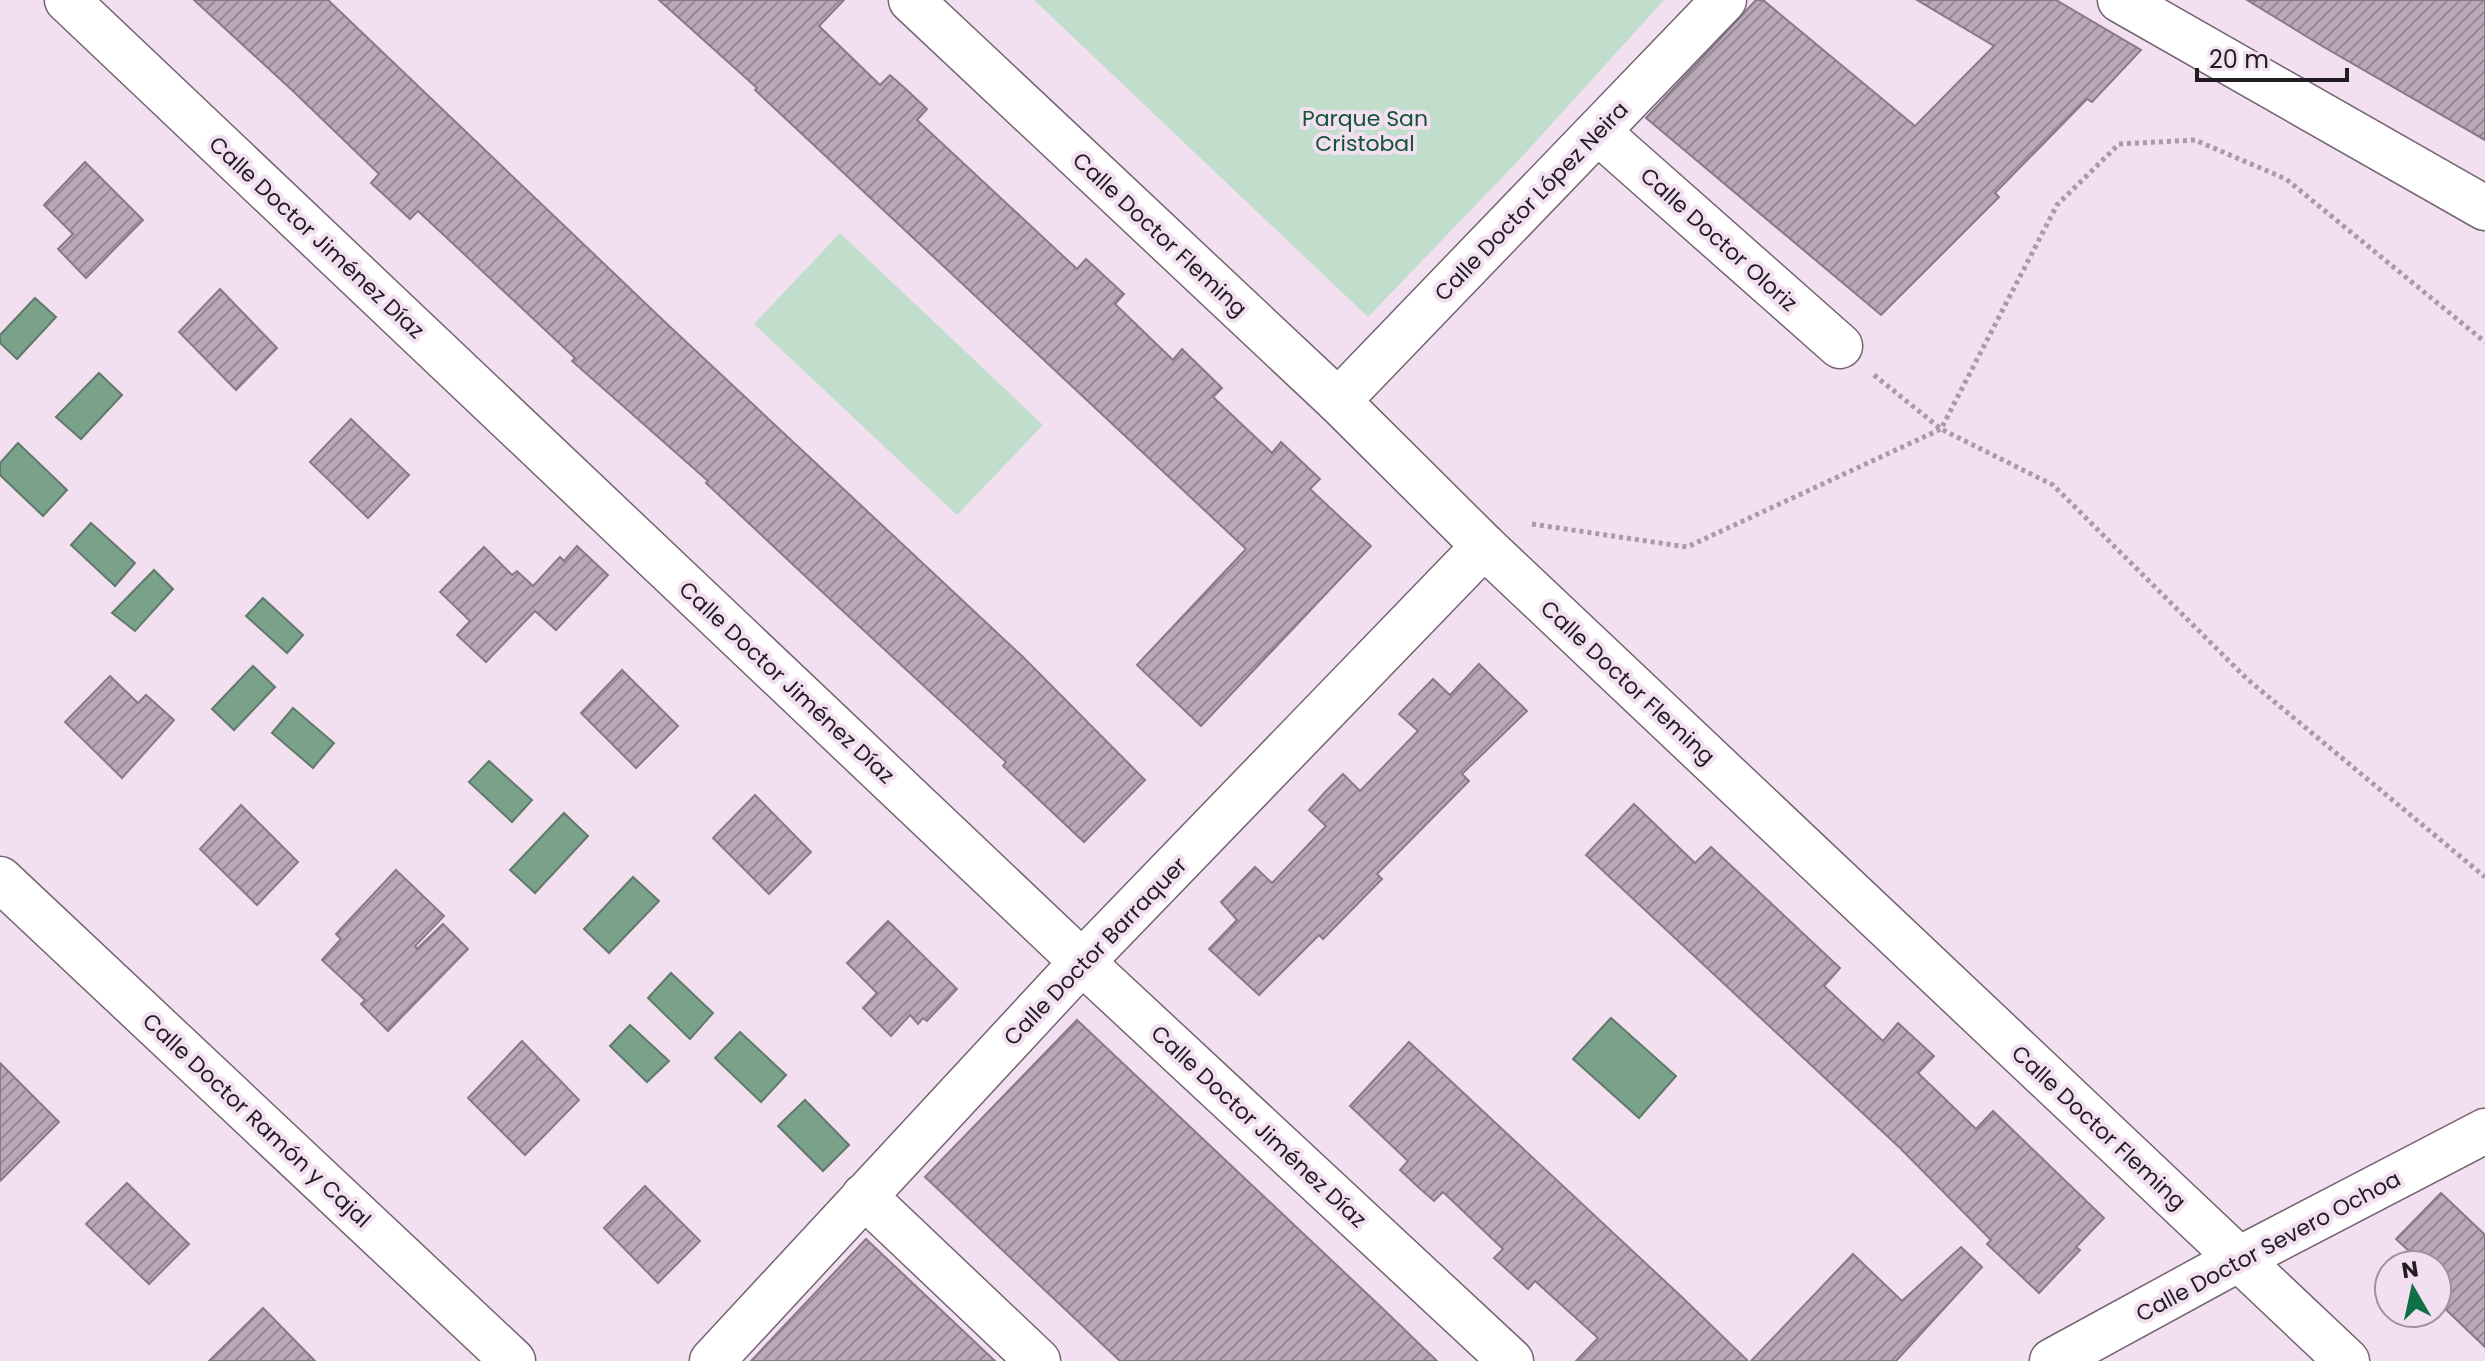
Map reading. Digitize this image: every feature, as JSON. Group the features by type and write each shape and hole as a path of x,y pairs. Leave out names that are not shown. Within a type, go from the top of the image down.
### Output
{"street":[{"name":"Calle Doctor Jiménez Díaz","path":"67,0 1082,962 1511,1361"},
{"name":"Calle Doctor Fleming","path":"911,0 1338,401 1484,546 2347,1361"},
{"name":"Calle Doctor López Neira","path":"1338,401 1724,0"},
{"path":"2120,0 2485,208"},
{"name":"Calle Doctor Oloriz","path":"1598,132 1840,346"},
{"name":"Calle Doctor Barraquer","path":"712,1361 1082,962 1484,546"},
{"name":"Calle Doctor Ramón y Cajal","path":"0,879 513,1361"},
{"name":"Calle Doctor Severo Ochoa","path":"2052,1361 2485,1131"},
{"path":"864,1196 1038,1361"}],"path":[{"path":"1484,546 1512,521 1687,547 1941,429 2057,205 2119,144 2195,140 2286,179 2485,342"},
{"path":"1840,346 1941,429 2053,485 2247,679 2485,877"}],"green space":[{"name":"Parque San Cristobal","path":"1034,0 1664,0 1519,160 1368,317"},
{"path":"840,233 1043,425 957,515 754,324"}],"shaded area":[{"path":"35,298 56,317 17,359 0,343 0,335"},
{"path":"99,373 122,395 81,439 56,417"},
{"path":"18,443 67,490 43,516 0,475 0,463"},
{"path":"91,523 135,563 115,586 71,545"},
{"path":"154,570 173,589 135,631 112,613"},
{"path":"263,598 303,635 287,653 246,616"},
{"path":"253,666 275,687 234,730 212,709"},
{"path":"293,708 334,743 313,768 272,733"},
{"path":"489,761 532,800 512,822 469,782"},
{"path":"564,813 588,836 535,893 510,870"},
{"path":"633,877 659,901 609,953 584,929"},
{"path":"671,973 713,1013 690,1039 648,998"},
{"path":"1611,1018 1676,1076 1639,1118 1573,1059"},
{"path":"630,1025 669,1061 647,1082 610,1046"},
{"path":"740,1032 786,1075 761,1102 715,1058"},
{"path":"805,1100 849,1145 823,1171 778,1126"}],"building":[{"path":"194,0 328,0 666,323 1022,656 1145,780 1084,842 1003,766 1006,762 706,483 708,481 572,361 575,358 418,211 410,219 371,183 379,174"},
{"path":"659,0 844,0 819,26 880,85 890,75 908,91 927,109 917,120 1077,269 1086,259 1124,294 1115,304 1173,360 1182,349 1222,388 1213,397 1272,453 1281,442 1320,479 1310,489 1371,546 1201,726 1137,665 1246,549 755,90 757,88"},
{"path":"1756,0 1763,0 1915,126 1994,46 1917,0 2056,0 2141,50 2092,102 2087,99 1995,193 1999,197 1881,315 1646,118"},
{"path":"2247,0 2485,0 2485,140 2322,46"},
{"path":"85,162 143,220 86,278 58,249 73,234 44,205"},
{"path":"220,289 277,348 236,390 179,332"},
{"path":"351,419 409,475 368,518 310,462"},
{"path":"577,546 608,575 556,630 535,611 486,662 457,635 470,621 440,592 484,547 512,575 517,571 533,586 560,557 564,561"},
{"path":"1479,664 1527,711 1462,774 1469,781 1377,874 1382,879 1323,939 1319,935 1259,995 1209,949 1237,920 1221,902 1255,867 1272,883 1326,826 1309,810 1326,791 1343,774 1360,791 1418,731 1399,714 1433,679 1450,695"},
{"path":"622,670 678,726 636,768 581,713"},
{"path":"110,676 138,703 146,695 174,720 122,778 65,722"},
{"path":"755,795 811,852 769,894 713,838"},
{"path":"1634,804 1695,863 1711,847 1840,968 1824,986 1883,1041 1898,1023 1934,1056 1918,1073 1976,1129 1993,1111 2104,1218 2076,1247 2080,1250 2039,1293 1987,1244 1991,1240 1900,1148 1586,855"},
{"path":"241,805 298,862 257,905 200,849"},
{"path":"396,870 444,916 415,946 417,949 443,924 468,949 388,1031 361,1004 365,1000 322,960 341,939 336,934"},
{"path":"888,921 957,989 927,1021 923,1018 918,1024 910,1015 891,1036 863,1008 877,993 847,963"},
{"path":"1077,1020 1437,1361 1120,1361 925,1177"},
{"path":"522,1041 579,1100 525,1155 468,1098"},
{"path":"1409,1042 1748,1361 1576,1361 1598,1338 1535,1281 1528,1289 1494,1258 1503,1249 1443,1192 1434,1201 1417,1186 1400,1170 1408,1161 1350,1106"},
{"path":"0,1063 59,1122 0,1181"},
{"path":"127,1183 189,1244 149,1284 86,1224"},
{"path":"645,1186 700,1241 658,1283 604,1228"},
{"path":"2441,1193 2485,1235 2485,1347 2453,1316 2453,1249 2407,1249 2396,1239"},
{"path":"866,1239 995,1361 751,1361"},
{"path":"1961,1247 1982,1267 1896,1361 1751,1361 1853,1254 1902,1301"},
{"path":"263,1308 315,1361 209,1361"}]}
